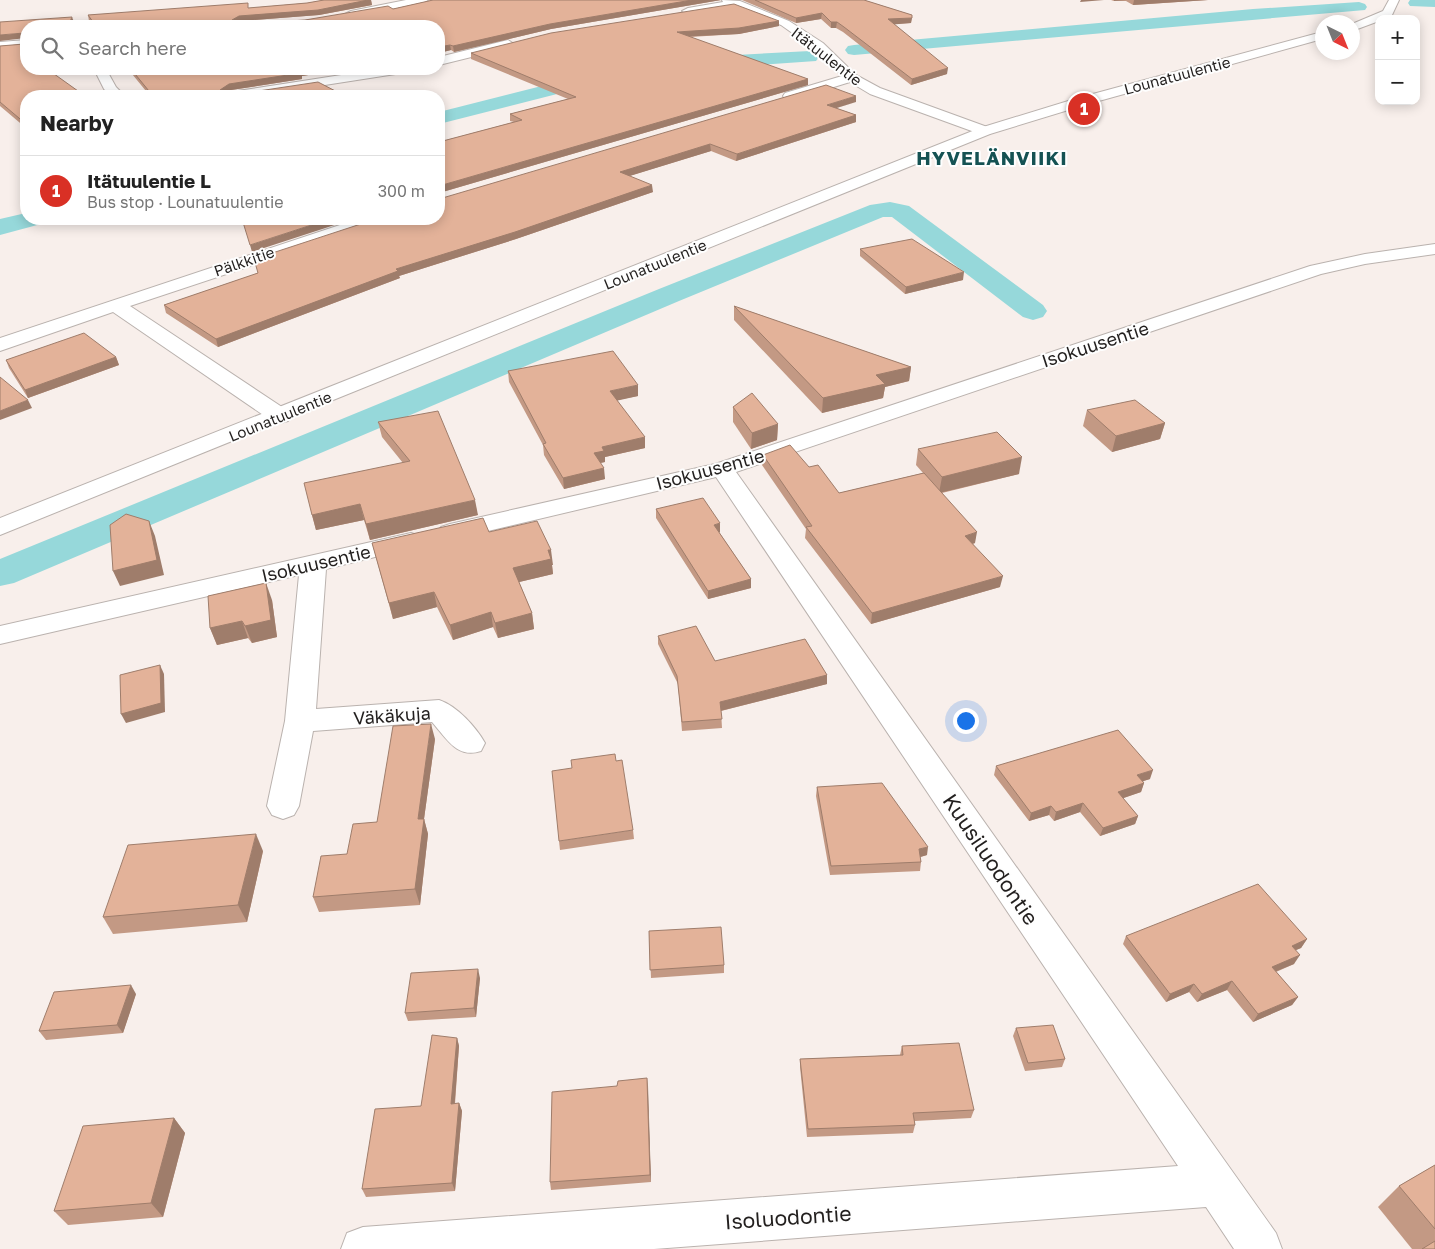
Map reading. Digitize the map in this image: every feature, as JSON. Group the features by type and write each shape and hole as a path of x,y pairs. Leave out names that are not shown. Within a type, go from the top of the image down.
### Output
{"street":[{"path":"338,16 423,0"},
{"path":"1360,25 1388,13 1394,0"},
{"path":"680,13 731,2"},
{"name":"Itätuulentie","path":"731,2 785,23 819,46 851,78 874,91 985,131"},
{"name":"Lounatuulentie","path":"0,527 985,131 1083,100 1315,38"},
{"path":"445,60 523,41"},
{"path":"0,46 20,44"},
{"path":"103,75 112,90"},
{"path":"269,90 364,75"},
{"path":"774,101 851,78"},
{"name":"Pälkkitie","path":"0,344 356,225"},
{"name":"Isokuusentie","path":"0,635 722,469 1316,270 1365,259 1435,249"},
{"path":"115,305 280,416"},
{"name":"Kuusiluodontie","path":"722,469 1214,1185 1260,1249"},
{"path":"283,806 300,721 313,564"},
{"name":"Väkäkuja","path":"300,721 439,711 470,743"},
{"name":"Isoluodontie","path":"362,1249 1214,1185"}],"building":[{"path":"324,0 368,0 318,10 239,16 232,20 92,20 88,15 248,3 248,8"},
{"path":"433,0 692,0 550,24 453,46 445,46 445,20 305,20 388,6 393,9"},
{"path":"755,0 864,0 912,15 912,18 888,19 948,68 912,79 837,22 831,22 822,13 796,18"},
{"path":"734,4 779,21 739,28 677,32 808,79 445,184 445,140 522,120 510,114 576,97 471,53 551,33"},
{"path":"72,17 71,20 29,20"},
{"path":"20,21 20,33 0,35 0,22"},
{"path":"20,44 20,75 56,75 77,90 20,90 20,119 0,102 0,46"},
{"path":"136,75 288,75 229,84 220,90 148,90"},
{"path":"318,82 333,90 265,90"},
{"path":"826,85 856,96 827,105 856,115 737,154 710,144 620,172 652,185 515,232 396,269 398,271 216,339 164,305 258,273 254,259 358,225 445,225 445,197"},
{"path":"244,225 312,225 250,245"},
{"path":"912,239 964,272 906,287 860,249"},
{"path":"734,306 911,367 876,375 885,384 823,398"},
{"path":"84,333 116,357 25,390 6,360"},
{"path":"613,351 638,385 610,391 645,437 602,447 604,451 594,453 604,468 563,478 543,444 546,443 508,371"},
{"path":"0,377 28,400 0,411"},
{"path":"752,393 778,424 752,433 733,407"},
{"path":"1135,400 1165,423 1116,436 1087,410"},
{"path":"438,411 475,500 366,524 360,504 312,515 304,483 410,461 378,422"},
{"path":"997,432 1022,457 942,477 918,449"},
{"path":"790,445 809,467 818,465 839,493 924,473 977,532 965,536 1003,576 872,613 806,527 812,526 763,455"},
{"path":"703,498 720,523 714,525 751,579 708,591 656,509"},
{"path":"126,514 149,521 157,560 113,571 110,525"},
{"path":"483,518 489,532 537,521 551,550 548,550 551,559 513,568 532,613 495,623 491,612 450,625 434,592 389,603 372,543"},
{"path":"266,583 271,620 245,626 242,621 210,628 208,596"},
{"path":"696,626 715,661 805,639 827,675 720,702 722,719 682,722 677,676 658,636"},
{"path":"160,665 161,703 121,714 120,675"},
{"path":"431,724 418,819 424,819 415,889 313,897 321,856 347,854 353,824 377,822 393,726"},
{"path":"1118,730 1153,770 1137,775 1144,783 1118,792 1138,816 1103,828 1083,803 1056,812 1051,806 1031,813 996,766"},
{"path":"615,754 616,761 622,760 633,830 559,841 552,771 572,768 571,760"},
{"path":"882,783 928,847 919,849 921,862 831,866 817,787"},
{"path":"256,834 238,905 103,917 128,845"},
{"path":"1258,884 1307,939 1292,946 1300,955 1272,967 1298,997 1258,1014 1232,981 1202,994 1194,984 1170,994 1126,936"},
{"path":"721,927 724,965 650,970 649,931"},
{"path":"478,969 474,1008 405,1013 411,973"},
{"path":"131,985 117,1025 39,1031 54,992"},
{"path":"1053,1025 1065,1059 1028,1063 1016,1028"},
{"path":"432,1035 457,1038 451,1104 459,1103 452,1183 362,1189 375,1109 421,1106"},
{"path":"959,1043 974,1110 913,1113 915,1125 808,1129 800,1059 903,1055 902,1046"},
{"path":"647,1078 650,1175 550,1182 552,1092 617,1086 618,1081"},
{"path":"174,1118 151,1203 54,1211 83,1126"},
{"path":"1435,1165 1435,1229 1399,1186"},
{"path":"1435,1241 1435,1249 1422,1249"}],"waterway":[{"path":"1416,3 1435,2"},
{"path":"854,50 1253,14 1359,7"},
{"path":"699,63 810,57"},
{"path":"445,116 601,77"},
{"path":"0,574 669,295 879,210 890,209 900,211 1033,311"},
{"path":"0,227 20,222"}],"place":[{"name":"Itätuulentie L","path":"1084,109"}],"district":[{"name":"HYVELÄNVIIKI","path":"992,157"}]}
